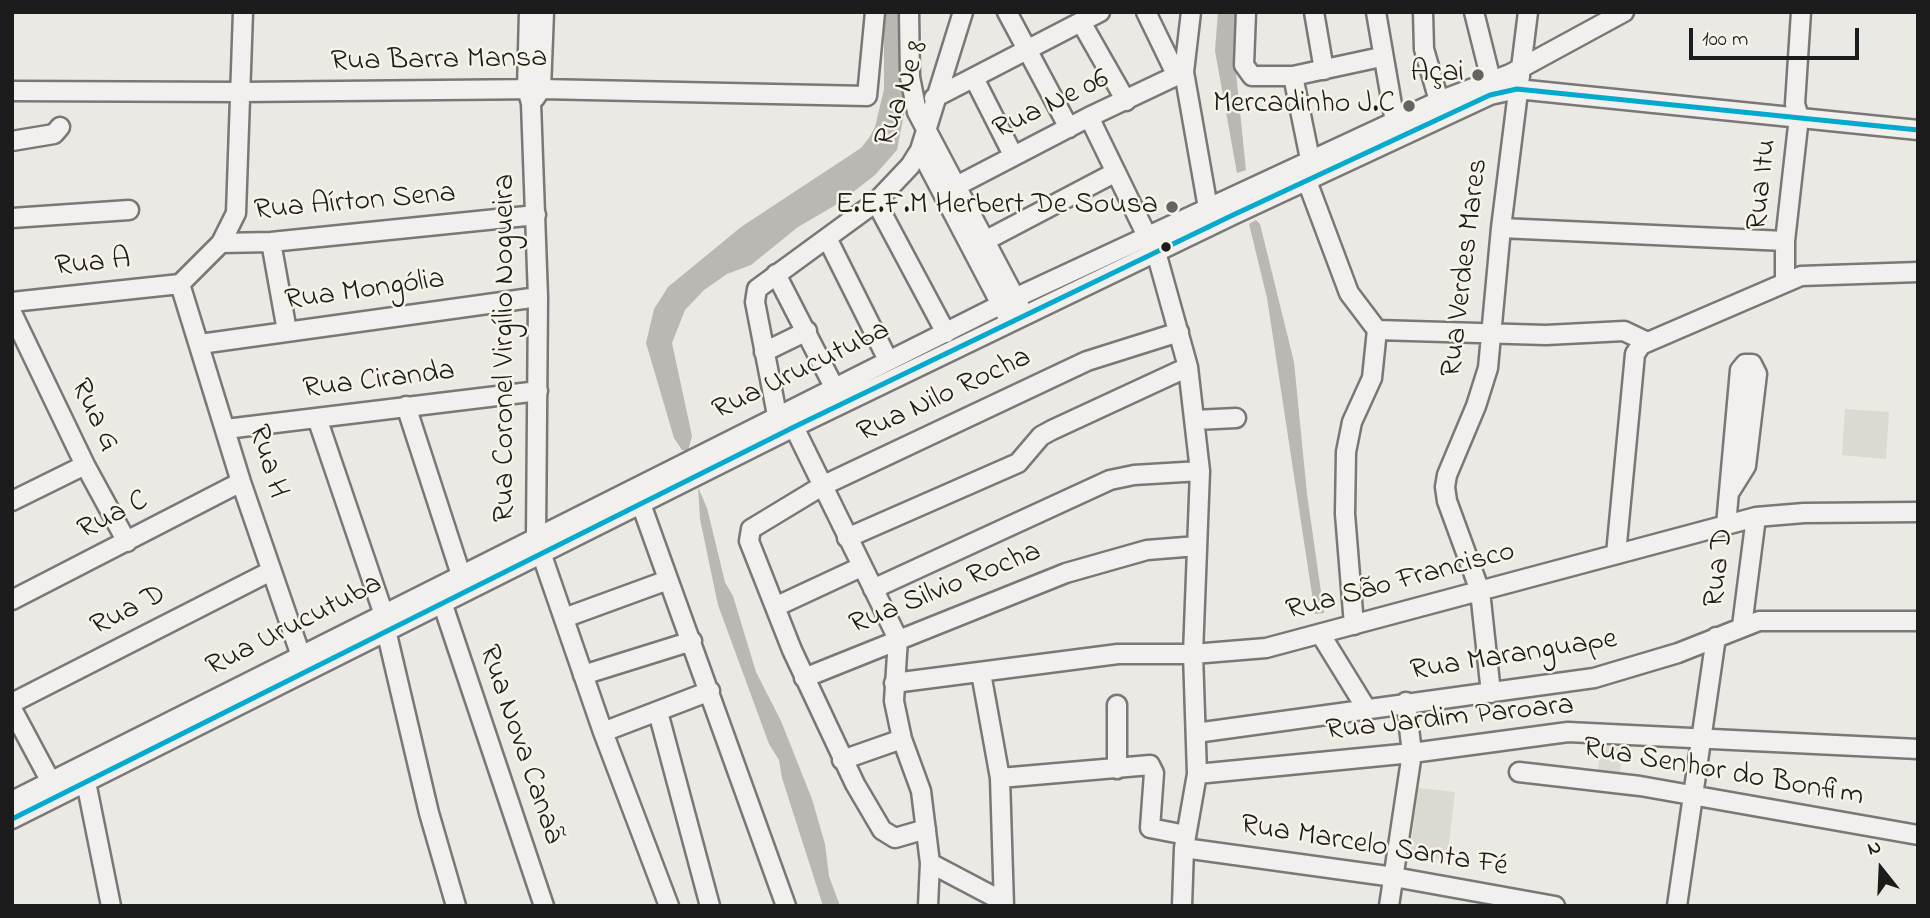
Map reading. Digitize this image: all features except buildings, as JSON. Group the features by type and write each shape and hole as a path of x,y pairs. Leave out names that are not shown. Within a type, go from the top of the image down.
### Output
{"street":[{"path":"180,284 221,243 236,213 243,12"},
{"name":"Rua Coronel Virgílio Nogueira","path":"529,12 538,297 539,545 603,732 669,906"},
{"name":"Rua Coronel Virgílio Nogueira","path":"533,94 544,12"},
{"name":"Rua Barra Mansa","path":"12,91 867,96 875,12"},
{"path":"909,12 912,97 950,188 1017,318"},
{"name":"Rua Ne 8","path":"777,415 755,294 776,274 876,202 904,174 920,149 963,12"},
{"path":"1007,12 1069,128"},
{"path":"934,98 1100,12"},
{"path":"1146,12 1180,74 1208,208"},
{"path":"1180,74 1191,12"},
{"path":"1246,12 1244,65 1248,74 1256,77 1293,76 1381,57"},
{"path":"1314,12 1324,70"},
{"path":"1376,12 1381,57 1395,122"},
{"path":"1423,12 1424,48 1439,101"},
{"path":"1474,12 1491,80"},
{"path":"1522,67 1528,12"},
{"name":"Rua Urucutuba","path":"12,818 85,774 385,623 461,575 640,504 1017,318 1152,244 1208,208 1439,101 1522,67 1624,12"},
{"name":"Rua Itu","path":"1785,280 1785,241 1799,117 1795,104 1801,12"},
{"path":"1082,22 1126,101"},
{"name":"Rua Verdes Mares","path":"1491,693 1480,591 1447,500 1446,487 1447,475 1476,406 1488,368 1489,333 1517,89 1522,67"},
{"name":"Rua Ne 06","path":"950,188 1180,74"},
{"path":"1293,76 1310,159"},
{"path":"974,78 1013,155"},
{"path":"1517,89 1918,130"},
{"name":"Rua Urucutuba","path":"244,692 301,656 442,602 539,545 777,415 1009,301 1307,181 1474,102 1517,89"},
{"path":"1089,117 1152,244 1180,332 1195,420 1200,471 1193,654 1197,774 1185,842 1182,906"},
{"path":"12,141 54,134 60,127"},
{"path":"920,149 950,188"},
{"path":"980,243 1116,172"},
{"path":"1307,181 1345,285 1377,330 1372,378 1352,422 1346,452 1345,514 1354,625"},
{"path":"876,202 946,333"},
{"path":"12,218 129,210"},
{"name":"Rua Aírton Sena","path":"221,243 271,242 536,215"},
{"path":"1501,228 1785,241"},
{"path":"827,237 888,360"},
{"path":"271,242 287,331"},
{"path":"1616,554 1635,354 1645,341 1785,280 1821,274 1918,272"},
{"path":"776,274 834,387"},
{"name":"Rua A","path":"12,302 180,284"},
{"name":"Rua H","path":"180,284 241,482 301,656"},
{"name":"Rua Mongólia","path":"200,344 538,297"},
{"name":"Rua G","path":"12,313 85,465 127,542"},
{"path":"1377,330 1546,335 1624,331 1645,341"},
{"path":"764,352 807,331"},
{"name":"Rua Nilo Rocha","path":"775,607 748,537 751,528 822,486 1087,361 1180,332"},
{"path":"847,538 1018,463 1041,436 1188,367"},
{"name":"Rua Ciranda","path":"226,429 538,391"},
{"path":"406,406 461,575"},
{"path":"317,418 385,623 429,813 456,906"},
{"path":"1195,420 1236,418"},
{"path":"1726,525 1731,490 1745,466 1740,450 1743,419"},
{"path":"794,427 898,639 894,683 902,739 921,791 930,863 928,906"},
{"path":"12,501 85,465"},
{"path":"873,589 1098,484 1134,475 1200,471"},
{"name":"Rua C","path":"12,600 241,482"},
{"path":"640,504 692,641 786,906"},
{"name":"Rua São Francisco","path":"894,683 1118,654 1193,654 1266,648 1756,517 1804,513 1918,512"},
{"name":"Rua D","path":"1742,626 1756,517"},
{"name":"Rua Silvio Rocha","path":"804,678 1052,578 1147,550 1197,546"},
{"path":"861,567 775,607 842,761 882,830 895,838 926,829"},
{"name":"Rua D","path":"12,703 271,571"},
{"path":"564,618 668,580"},
{"name":"Rua Nova Canaã","path":"442,602 544,906"},
{"name":"Rua Maranguape","path":"1196,733 1619,673 1742,626 1776,619 1918,621"},
{"path":"1321,635 1366,708"},
{"path":"1677,906 1716,638"},
{"path":"583,675 692,641"},
{"path":"981,673 1000,778 1003,903"},
{"path":"603,732 710,691"},
{"path":"1389,906 1412,752 1406,702"},
{"path":"1000,778 1117,769 1117,705"},
{"path":"12,709 51,782"},
{"path":"658,712 710,906"},
{"name":"Rua Jardim Paroara","path":"1197,774 1412,752 1568,732 1918,749"},
{"path":"842,761 902,739"},
{"name":"Rua Marcelo Santa Fé","path":"1117,769 1150,765 1154,774 1150,828 1185,842 1555,906"},
{"name":"Rua Senhor do Bonfim","path":"1519,772 1546,773 1694,796 1918,835"},
{"path":"85,774 111,906"},
{"name":"Rua Urucutuba","path":"12,800 51,782 85,774"},
{"path":"930,863 1003,903"}],"shaded area":[{"path":"884,12 903,12 905,109 897,150 875,175 839,203 798,227 751,265 727,274 704,290 685,310 672,343 692,436 688,451 682,450 674,438 646,343 654,309 668,287 741,227 861,148 869,138 875,127 884,89"},
{"path":"1218,12 1242,12 1235,63 1246,170 1237,173 1215,51"},
{"path":"1256,220 1260,224 1294,362 1307,494 1324,613 1315,614 1267,298 1249,224"},
{"path":"1845,409 1889,412 1886,459 1842,455"},
{"path":"698,487 707,508 725,582 733,596 756,672 781,721 812,799 825,844 829,876 840,906 823,906 782,778 779,760 769,744 718,605 700,519"},
{"path":"1601,746 1622,748 1620,780 1597,776"},
{"path":"1418,788 1455,792 1447,860 1410,855"}],"transit line":[{"path":"12,819 794,427 1233,215 1490,95 1517,89 1918,130"}],"place":[{"name":"Açai","path":"1478,75"},
{"name":"Mercadinho J.C","path":"1409,106"},
{"name":"E.E.F.M Herbert De Sousa","path":"1172,207"}]}
